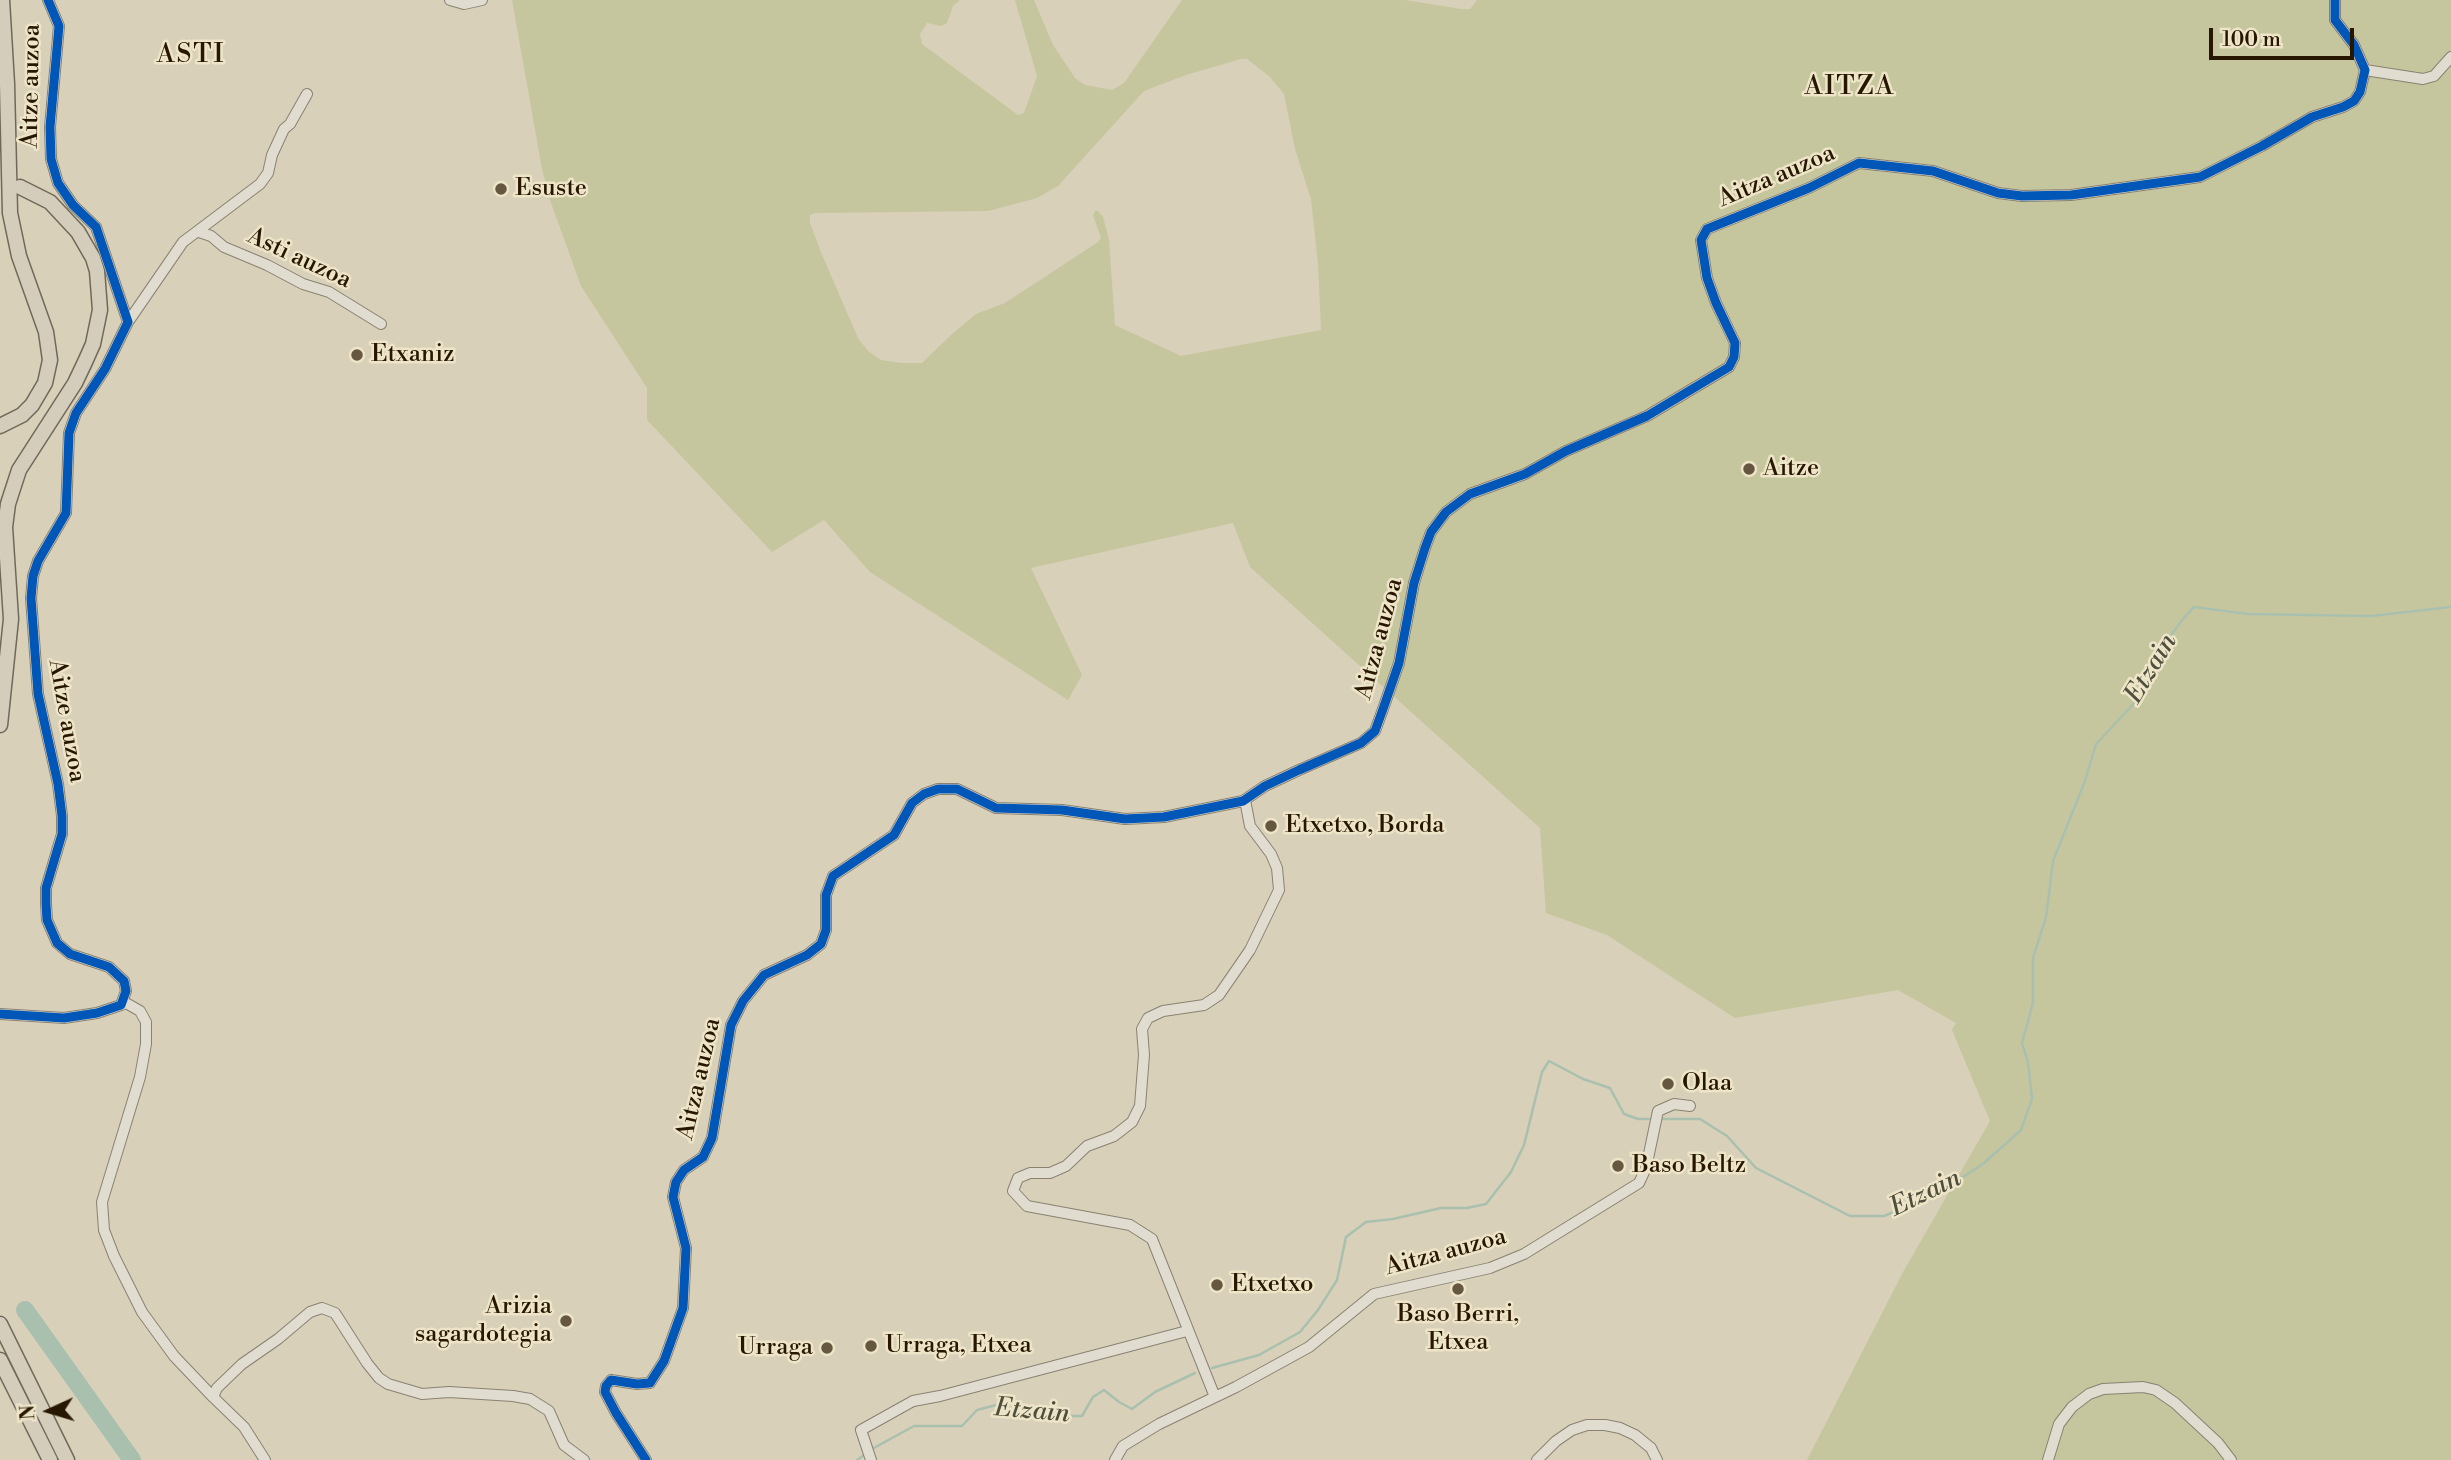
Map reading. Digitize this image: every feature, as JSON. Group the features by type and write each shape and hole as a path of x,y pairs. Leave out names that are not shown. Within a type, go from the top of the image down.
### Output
{"highway":[{"path":"0,426 22,415 32,405 45,383 50,360 46,332 19,256 10,213 2,0"},
{"path":"0,725 11,618 5,527 8,504 19,470 75,383 85,362 93,344 100,310 97,271 79,232 50,202 20,187"},
{"path":"0,1324 67,1460"},
{"path":"0,1360 50,1460"}],"street":[{"name":"Aitze auzoa","path":"48,0 59,26 50,127 51,159 58,183 73,205 96,227 128,322 105,369 76,413 69,433 66,513 38,561 33,576 31,598 38,694 58,784 62,816 60,846 46,888 47,920 57,943 70,954 109,967 118,974 127,991 121,1004"},
{"path":"450,0 464,4 482,0"},
{"path":"2335,0 2335,20 2354,45 2365,70 2423,79 2434,76 2451,57"},
{"name":"Aitza auzoa","path":"646,1460 616,1413 605,1392 606,1386 611,1380 650,1383 664,1361 684,1308 686,1248 673,1197 676,1182 684,1170 704,1157 712,1138 731,1025 743,1001 764,975 807,955 821,944 826,930 826,895 833,876 894,835 912,803 924,794 938,789 957,789 996,808 1062,810 1125,819 1164,817 1245,800 1299,770 1361,743 1375,731 1399,663 1414,583 1425,548 1431,532 1446,512 1470,494 1525,474 1566,451 1647,416 1729,367 1734,357 1735,343 1707,278 1701,240 1707,229 1809,188 1859,163 1933,171 1998,193 2022,196 2071,195 2200,177 2312,117 2354,101 2360,92 2365,70"},
{"name":"Asti auzoa","path":"128,322 183,242 260,184 268,173 272,155 284,130 307,94"},
{"name":"Asti auzoa","path":"199,232 303,284 329,292 381,324"},
{"path":"1215,1397 1152,1239 1130,1225 1027,1206 1013,1191 1018,1178 1030,1173 1050,1173 1066,1166 1087,1146 1114,1136 1132,1122 1140,1106 1144,1055 1142,1029 1148,1018 1163,1011 1204,1004 1219,995 1250,950 1279,890 1277,868 1271,854 1250,826 1245,800"},
{"path":"0,1014 64,1018 97,1013 126,1003 140,1011 146,1022 146,1044 140,1077 102,1202 104,1230 142,1312 174,1356 244,1427 265,1460"},
{"name":"Aitza auzoa","path":"1115,1460 1123,1446 1159,1424 1309,1347 1374,1294 1490,1268 1524,1254 1639,1183 1646,1168 1658,1112 1674,1104 1690,1106"},
{"path":"213,1397 217,1388 243,1364 310,1312 327,1308 335,1313 379,1378 388,1384 422,1394 449,1392 530,1399 548,1410 564,1445 584,1460"},
{"path":"871,1459 861,1430 913,1401 1187,1331"},
{"path":"2048,1460 2059,1424 2072,1407 2089,1394 2103,1389 2143,1387 2156,1390 2175,1403 2218,1443 2231,1460"},
{"path":"1537,1460 1572,1430 1596,1425 1620,1428 1635,1435 1651,1448 1657,1460"}],"green space":[{"path":"512,0 960,0 953,6 947,23 941,26 927,23 920,34 922,44 1018,115 1024,113 1037,76 1015,0 1034,0 1053,45 1075,78 1085,85 1112,90 1124,83 1182,0 1405,0 1470,9 1477,0 2451,0 2451,1460 1807,1460 1903,1272 1990,1121 1952,1030 1956,1023 1898,990 1735,1018 1607,935 1546,913 1540,828 1250,567 1233,523 1031,568 1082,675 1068,700 870,572 824,520 772,552 647,420 647,388 581,286 550,200","holes":["1247,59 1270,77 1284,94 1295,149 1311,199 1321,330 1181,356 1115,325 1109,240 1103,217 1095,211 1093,215 1101,238 1098,242 1005,303 976,314 922,363 881,360 868,351 858,338 820,250 810,223 810,215 988,211 1037,198 1058,186 1144,91 1186,75"]}],"waterway":[{"name":"Etzain","path":"1661,1119 1700,1119 1727,1136 1756,1168 1850,1216 1884,1216 1937,1194 1983,1164 2021,1130 2032,1099 2028,1062 2022,1043 2033,1003 2033,958 2046,917 2053,861 2085,781 2096,744 2143,694 2166,642 2183,619 2194,607 2248,614 2371,616 2451,607"},
{"name":"Etzain","path":"1212,1368 1259,1355 1300,1332 1337,1280 1346,1237 1366,1222 1441,1208 1467,1208 1486,1204 1511,1172 1524,1145 1542,1072 1549,1061 1583,1079 1610,1088 1624,1114 1638,1119 1654,1119"},
{"path":"25,1310 132,1460"},
{"name":"Etzain","path":"872,1449 914,1426 962,1426 977,1410 996,1405 1024,1416 1041,1407 1063,1416 1082,1416 1093,1397 1104,1390 1132,1409 1155,1392 1195,1373"},
{"name":"Etzain","path":"857,1460 867,1453"}],"cycle path":[{"path":"0,1014 64,1018 97,1013 121,1005 126,991 124,981 109,967 70,954 57,943 47,920 46,888 62,834 62,816 58,784 38,694 31,598 33,576 38,561 66,513 69,433 76,413 105,369 128,322 96,227 73,205 58,183 51,159 50,127 59,26 48,0"},
{"path":"646,1460 616,1413 605,1392 606,1386 611,1380 650,1383 664,1361 683,1308 686,1248 673,1197 676,1182 684,1170 703,1157 712,1138 731,1025 743,1001 764,975 807,955 821,944 826,930 826,895 833,876 894,835 912,803 924,794 938,789 957,789 996,808 1062,810 1125,819 1164,817 1243,801 1265,786 1361,743 1375,731 1399,663 1414,583 1425,548 1431,532 1446,512 1470,494 1525,474 1566,451 1647,416 1729,367 1734,357 1735,343 1707,278 1701,240 1707,229 1809,188 1859,163 1933,171 1998,193 2022,196 2071,195 2200,177 2312,117 2354,101 2360,92 2365,70 2354,45 2335,20 2335,0"}],"place":[{"name":"Esuste","path":"501,189"},
{"name":"Etxaniz","path":"357,355"},
{"name":"Aitze","path":"1749,469"},
{"name":"Etxetxo, Borda","path":"1271,826"},
{"name":"Olaa","path":"1668,1084"},
{"name":"Baso Beltz","path":"1618,1166"},
{"name":"Etxetxo","path":"1217,1285"},
{"name":"Baso Berri, Etxea","path":"1458,1289"},
{"name":"Arizia sagardotegia","path":"566,1321"},
{"name":"Urraga, Etxea","path":"871,1346"},
{"name":"Urraga","path":"827,1348"}],"district":[{"name":"ASTI","path":"191,56"},
{"name":"AITZA","path":"1850,88"}]}
